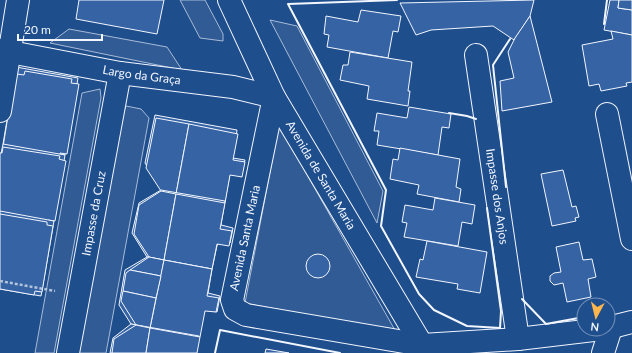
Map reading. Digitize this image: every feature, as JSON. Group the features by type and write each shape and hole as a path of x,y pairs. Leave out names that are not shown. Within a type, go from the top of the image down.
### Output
{"street":[{"path":"0,111 5,52 18,0"},
{"name":"Avenida de Santa Maria","path":"229,0 274,97 421,349"},
{"name":"Largo da Graça","path":"5,52 120,73 232,87 274,97"},
{"name":"Impasse dos Anjos","path":"476,55 518,339"},
{"name":"Impasse da Cruz","path":"68,353 120,73"},
{"name":"Avenida Santa Maria","path":"274,97 232,300 235,309 246,315 421,349 576,332"},
{"path":"607,114 632,239"},
{"name":"Avenida Santa Maria","path":"616,326 632,322"},
{"path":"603,353 606,337"}],"path":[{"path":"0,282 78,296"}],"shaded area":[{"path":"180,0 205,0 223,34 223,41 200,38"},
{"path":"270,20 297,26 383,191 377,223"},
{"path":"69,29 167,47 182,70 50,43"},
{"path":"100,89 101,98 54,353 35,353 82,93"},
{"path":"126,106 141,109 149,118 106,353 78,353 122,115"},
{"path":"279,125 396,332 245,303"}],"building":[{"path":"79,0 164,0 157,34 76,19"},
{"path":"534,0 530,16 514,40 493,26 431,30 416,35 400,3"},
{"path":"610,0 619,0 618,8 632,10 632,35 604,30"},
{"path":"619,0 632,0 632,10 618,8"},
{"path":"361,10 401,16 398,32 393,31 388,58 327,47 329,35 324,34 326,16 358,22"},
{"path":"530,16 552,102 502,111 500,81 514,78 508,52 515,38"},
{"path":"611,31 632,35 632,82 626,83 627,86 601,91 599,84 589,86 582,45 613,39"},
{"path":"350,52 412,62 408,91 410,91 408,106 367,99 369,86 340,80 343,65 348,65"},
{"path":"16,67 78,78 65,155 3,144"},
{"path":"25,71 72,79 71,83 79,84 67,154 60,153 60,156 3,147 12,91 17,74 24,75"},
{"path":"409,107 451,114 449,128 442,127 438,155 377,145 379,131 374,131 377,113 407,118"},
{"path":"155,115 237,130 233,158 245,160 241,176 230,174 225,201 161,190 145,163"},
{"path":"156,118 189,124 176,194 161,191 146,168"},
{"path":"189,124 238,134 233,160 245,162 242,177 230,175 225,203 176,194"},
{"path":"3,144 65,155 54,221 0,211 0,158"},
{"path":"3,147 60,156 59,159 66,161 55,221 48,220 47,222 0,214 0,153 2,153"},
{"path":"400,148 460,159 456,187 461,189 459,202 417,194 419,185 390,179 393,159 398,160"},
{"path":"563,170 572,207 576,206 579,217 575,218 576,221 552,226 541,174"},
{"path":"161,190 225,201 221,225 233,228 230,243 218,241 212,269 147,257 132,233 139,203"},
{"path":"161,191 176,194 164,260 149,257 134,234 139,205"},
{"path":"176,194 225,203 220,229 232,231 229,246 217,244 212,269 164,260"},
{"path":"435,198 475,205 472,224 462,222 458,246 404,237 407,223 402,222 405,205 433,210"},
{"path":"0,211 54,221 41,296 0,289"},
{"path":"0,214 47,222 47,225 53,226 42,292 35,291 34,295 0,289"},
{"path":"427,241 487,252 480,293 457,289 458,284 416,277 420,259 423,260"},
{"path":"579,242 583,260 592,259 596,277 588,279 591,297 576,297 576,300 567,302 563,283 554,285 550,281 550,276 554,273 561,272 556,247"},
{"path":"318,254 327,257 330,266 327,275 318,278 309,275 306,266 309,257"},
{"path":"147,257 212,269 208,293 220,296 217,312 204,309 199,336 131,324 119,305 125,270"},
{"path":"149,257 164,260 161,276 130,270"},
{"path":"164,260 212,269 207,296 219,298 216,312 205,311 200,337 150,328"},
{"path":"130,270 161,276 156,298 123,291 126,273"},
{"path":"123,291 156,298 150,328 136,325 121,301"},
{"path":"131,324 199,336 196,353 110,353 113,338"},
{"path":"136,325 150,328 146,353 112,353 114,339"},
{"path":"150,328 200,337 197,353 146,353"},
{"path":"266,349 289,353 265,353"}],"wall":[{"path":"397,0 288,4 386,190 381,226 419,294 434,310 467,326 500,328 501,311 487,208"},
{"path":"604,24 607,0"},
{"path":"506,187 493,65 510,39"},
{"path":"449,113 476,119"},
{"path":"522,299 546,324 576,318"},
{"path":"215,353 220,330 340,353"}]}
